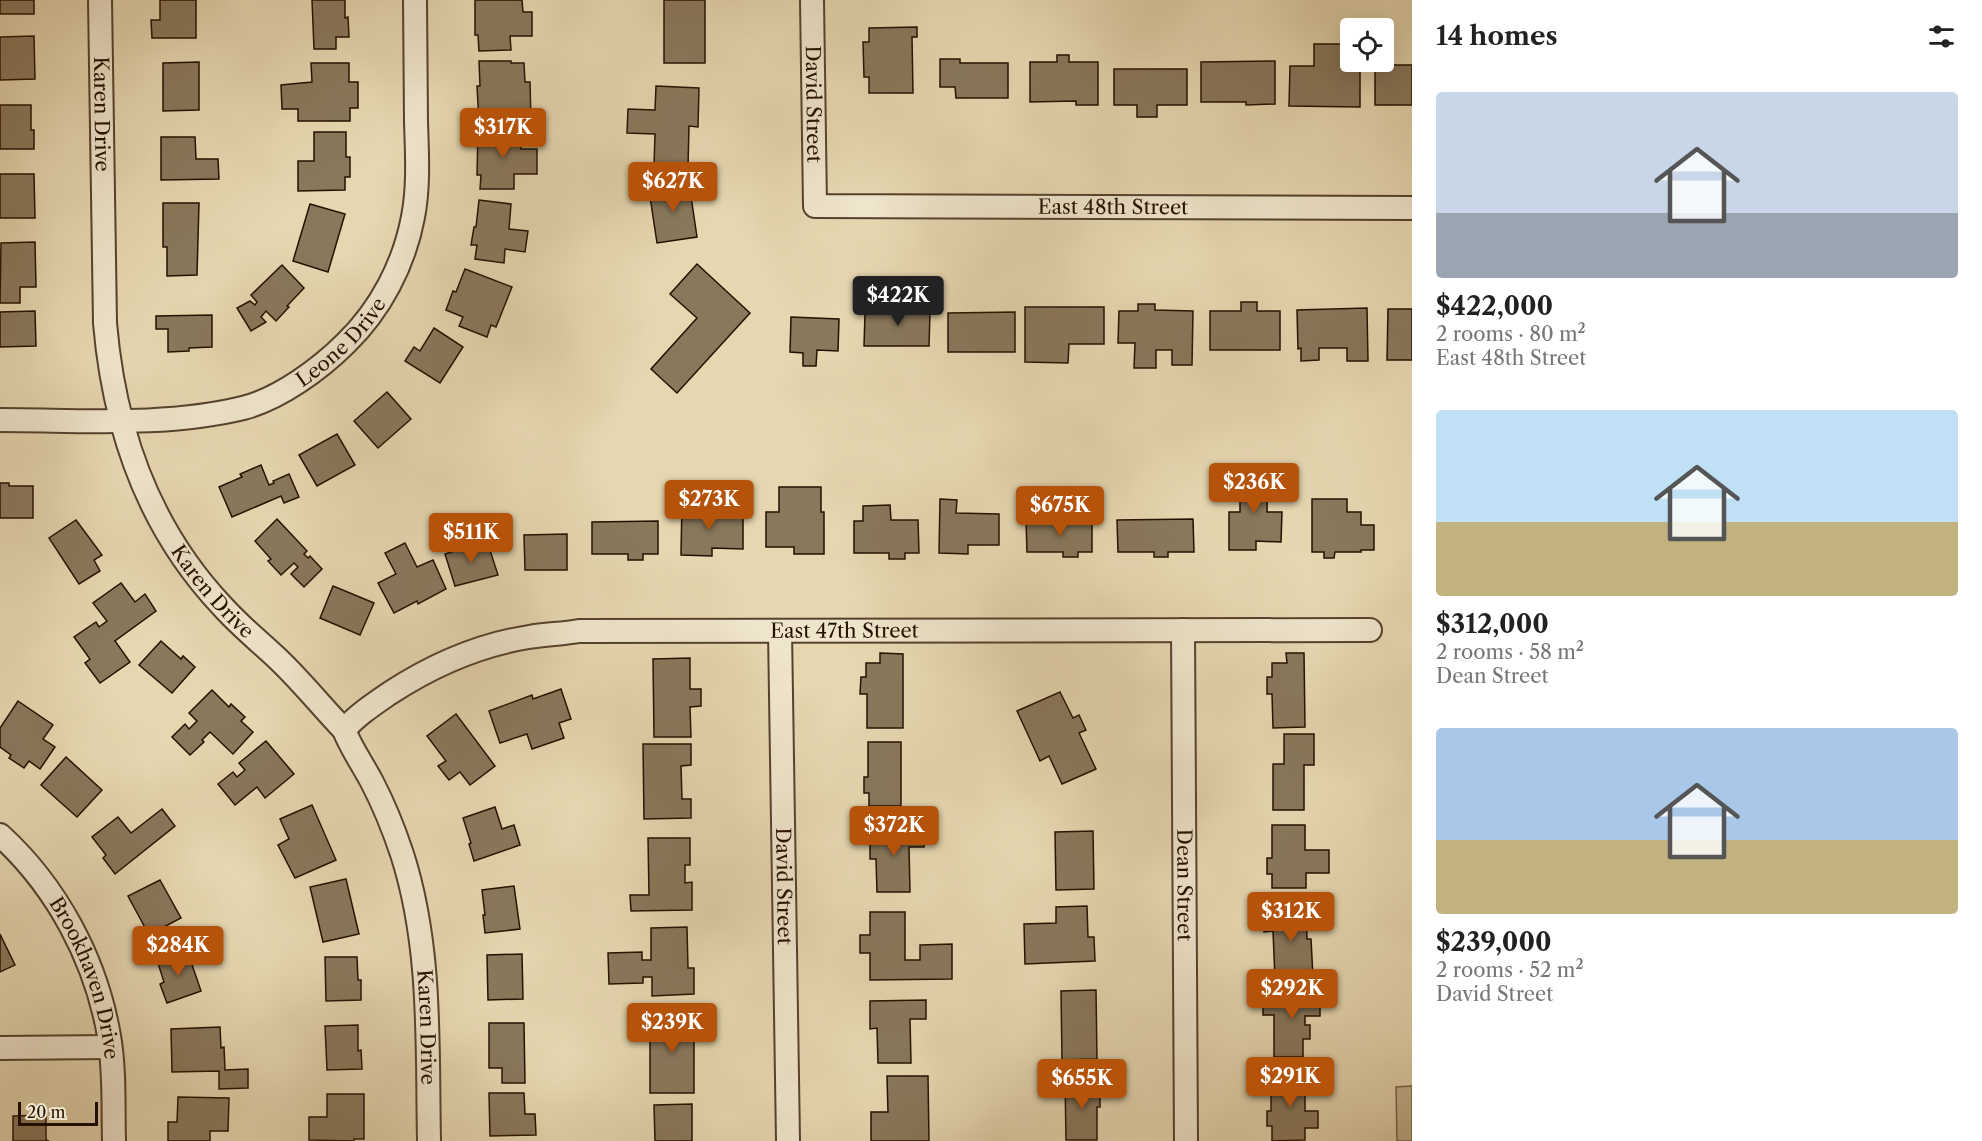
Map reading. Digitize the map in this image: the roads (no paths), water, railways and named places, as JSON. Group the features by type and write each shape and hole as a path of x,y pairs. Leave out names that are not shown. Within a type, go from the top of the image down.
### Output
{"street":[{"name":"Karen Drive","path":"100,0 105,323 111,372 121,420 134,464 147,496 176,548 223,608 259,644 279,660 344,730 388,818 402,854 422,937 429,1141"},
{"name":"Leone Drive","path":"0,420 121,420 194,417 255,404 311,375 362,328 388,286 403,253 413,217 417,180 415,0"},
{"name":"David Street","path":"812,0 815,206"},
{"name":"East 48th Street","path":"815,206 1412,208"},
{"name":"Dean Street","path":"1183,630 1186,1141"},
{"name":"East 47th Street","path":"344,730 380,699 457,656 518,639 579,631 1370,630"},
{"name":"David Street","path":"780,631 788,1141"},
{"name":"Brookhaven Drive","path":"0,835 26,861 48,889 84,953 100,999 110,1047 114,1141"},
{"path":"0,1048 110,1047"}]}
